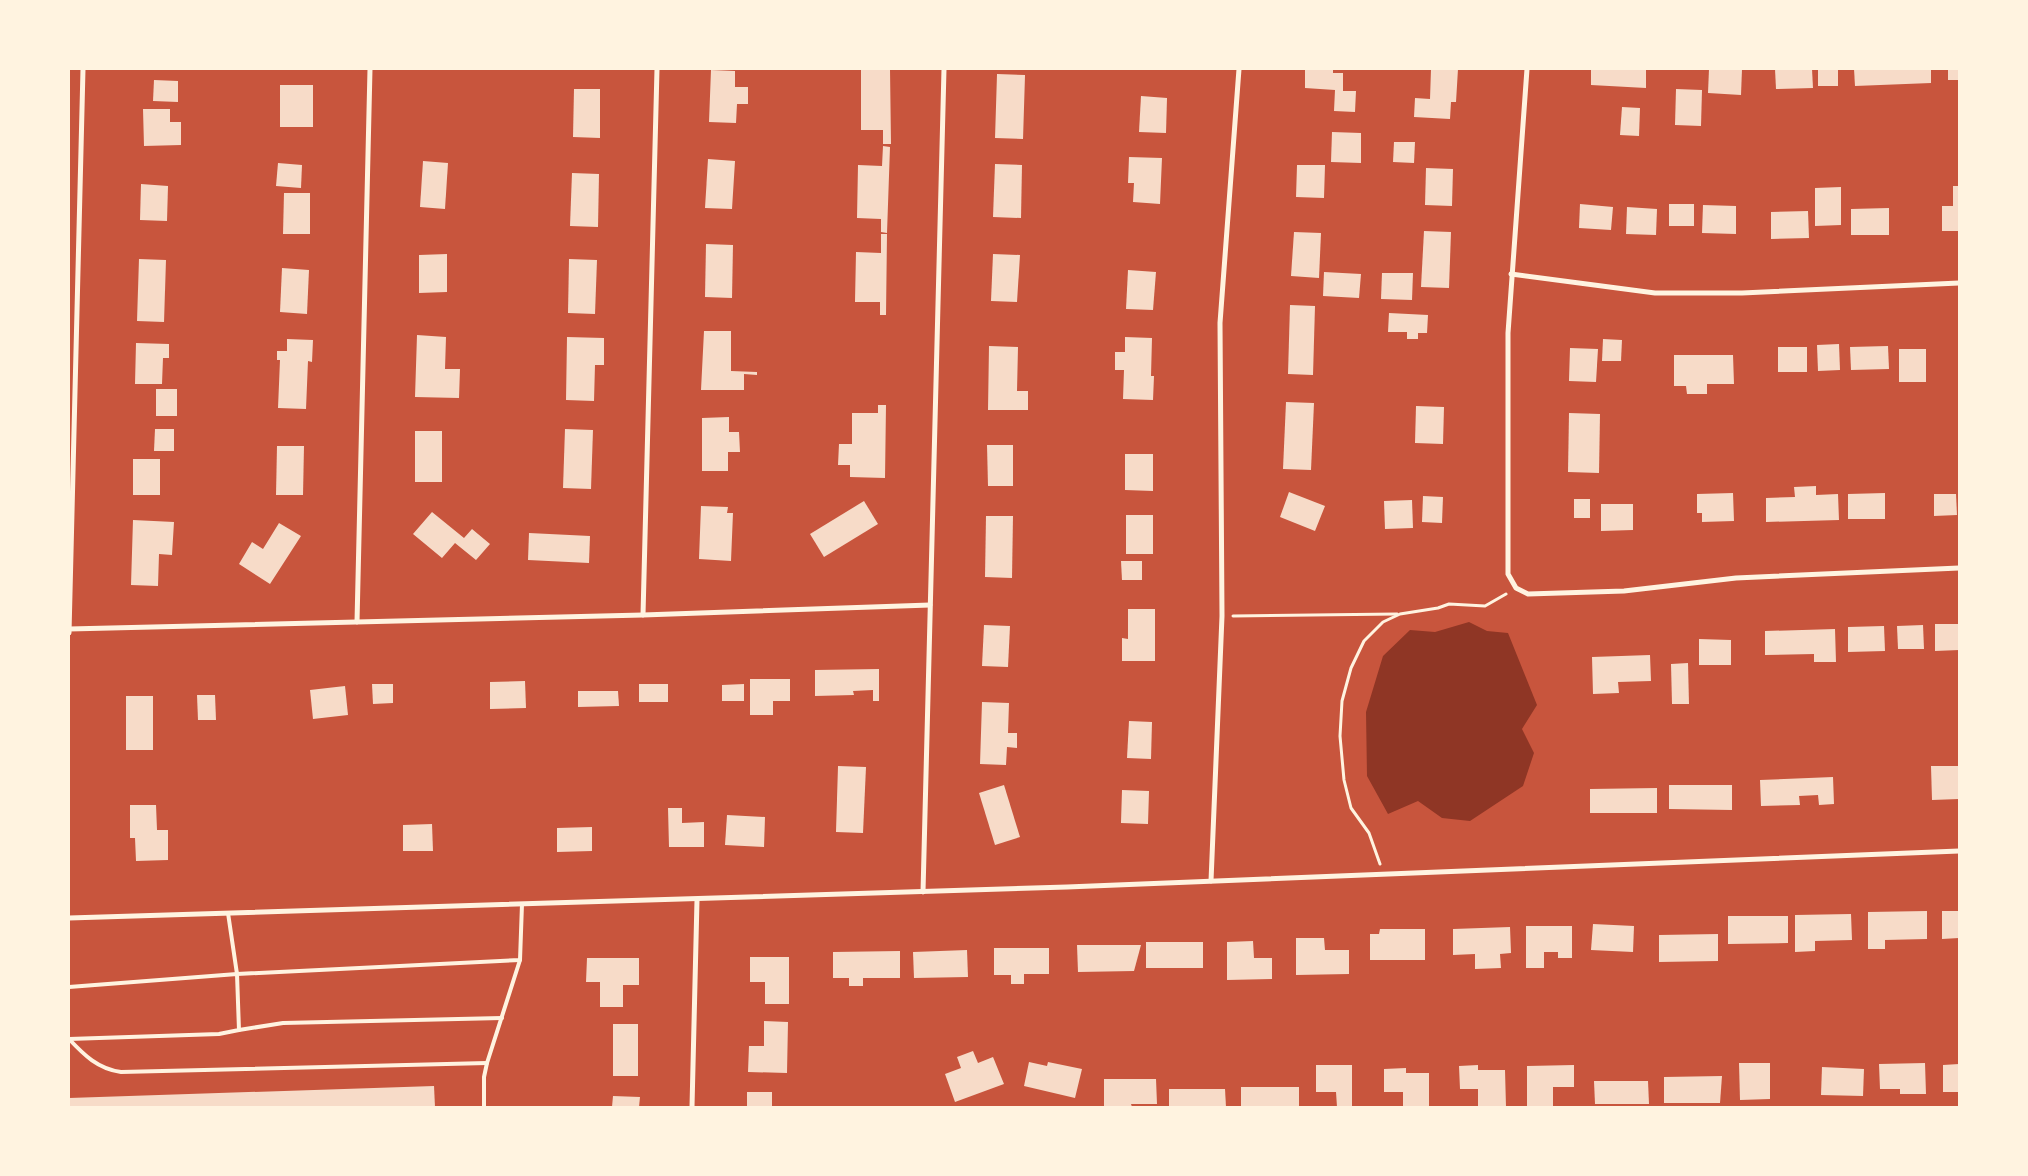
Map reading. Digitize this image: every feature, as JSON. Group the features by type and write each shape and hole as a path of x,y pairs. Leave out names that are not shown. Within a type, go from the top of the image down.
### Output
{"street":[{"path":"69,633 83,69"},
{"path":"357,622 370,69"},
{"path":"643,615 657,69"},
{"path":"923,892 944,69"},
{"path":"1211,881 1222,616 1220,323 1239,69"},
{"path":"1527,69 1508,334 1508,574 1516,588 1528,594 1624,591 1736,578 1959,568"},
{"path":"1512,274 1655,293 1742,292 1959,283"},
{"path":"69,630 643,615 930,605"},
{"path":"69,918 698,900 1959,851"},
{"path":"692,1107 698,900"}],"lane":[{"path":"484,1107 484,1077 487,1063 520,960 522,904"},
{"path":"228,913 237,974 238,1030"},
{"path":"69,987 237,974 520,960"},
{"path":"69,1039 219,1034 284,1023 502,1018"},
{"path":"69,1039 85,1056 100,1066 107,1070 121,1072 282,1070 487,1063"}],"path":[{"path":"1222,616 1400,614 1438,608 1449,604 1485,606 1516,588"},
{"path":"1384,874 1368,833 1351,808 1344,780 1340,736 1342,701 1351,668 1364,641 1383,622 1400,614"}],"shaded area":[{"path":"1469,622 1487,631 1508,633 1537,705 1522,729 1534,753 1523,786 1470,821 1442,818 1418,801 1388,814 1367,776 1366,712 1383,656 1410,630 1435,632"}],"building":[{"path":"861,69 890,69 891,144 883,144 883,130 861,130"},
{"path":"1305,69 1333,69 1333,73 1343,73 1343,91 1356,91 1355,112 1334,111 1335,90 1305,88"},
{"path":"1431,69 1458,69 1456,102 1451,102 1450,119 1414,117 1415,98 1430,99"},
{"path":"1591,69 1646,69 1646,88 1591,85"},
{"path":"1709,69 1742,69 1741,95 1708,93"},
{"path":"1775,69 1812,69 1813,88 1776,89"},
{"path":"1818,69 1838,69 1838,86 1818,86"},
{"path":"1854,69 1931,69 1931,83 1855,86"},
{"path":"1948,69 1959,69 1959,80 1948,80"},
{"path":"711,70 735,71 735,87 748,87 748,104 737,104 736,123 709,122"},
{"path":"997,74 1025,75 1023,139 995,138"},
{"path":"154,80 178,81 178,102 153,101"},
{"path":"280,85 313,85 313,127 280,127"},
{"path":"574,89 600,89 600,138 573,137"},
{"path":"1676,89 1702,90 1701,126 1675,125"},
{"path":"1141,96 1167,98 1166,133 1139,132"},
{"path":"1622,107 1640,108 1639,136 1620,135"},
{"path":"143,109 170,109 170,122 181,122 181,145 144,146"},
{"path":"1332,132 1361,133 1361,163 1331,162"},
{"path":"1394,142 1415,142 1414,163 1393,162"},
{"path":"883,146 890,147 887,233 881,232 881,219 857,218 858,165 882,166"},
{"path":"1129,157 1162,158 1160,204 1133,202 1134,183 1128,183"},
{"path":"708,159 735,161 732,209 705,208"},
{"path":"423,161 448,163 445,209 420,207"},
{"path":"278,163 302,165 301,188 276,186"},
{"path":"995,164 1022,165 1021,218 993,217"},
{"path":"1297,165 1325,165 1324,198 1296,197"},
{"path":"1426,168 1453,169 1452,206 1425,205"},
{"path":"572,173 599,174 598,227 570,226"},
{"path":"141,184 168,186 167,221 140,220"},
{"path":"1953,186 1959,186 1959,231 1942,231 1942,206 1953,206"},
{"path":"1841,187 1841,225 1815,226 1815,188"},
{"path":"284,193 310,193 310,234 283,234"},
{"path":"1580,204 1613,207 1611,230 1579,228"},
{"path":"1669,204 1694,204 1694,226 1669,226"},
{"path":"1703,205 1736,206 1736,234 1702,233"},
{"path":"1627,207 1657,209 1656,235 1626,234"},
{"path":"1889,208 1889,235 1851,235 1851,209"},
{"path":"1808,211 1809,238 1771,239 1771,212"},
{"path":"1424,231 1451,232 1449,288 1421,287"},
{"path":"1294,232 1321,233 1319,278 1291,276"},
{"path":"881,234 887,234 886,315 880,315 880,302 855,302 856,252 881,253"},
{"path":"706,244 733,245 732,298 705,297"},
{"path":"447,254 447,292 419,293 419,255"},
{"path":"993,254 1020,255 1017,302 991,301"},
{"path":"139,259 166,260 164,322 137,321"},
{"path":"569,259 597,260 595,314 568,313"},
{"path":"282,268 309,270 307,314 280,312"},
{"path":"1128,270 1156,272 1153,310 1126,309"},
{"path":"1324,272 1361,274 1359,298 1323,296"},
{"path":"1382,273 1413,273 1412,300 1381,299"},
{"path":"1290,305 1315,306 1313,375 1288,374"},
{"path":"1389,313 1428,315 1427,333 1418,333 1418,339 1407,339 1407,332 1388,332"},
{"path":"704,331 731,331 731,371 757,372 757,375 744,374 744,390 701,390"},
{"path":"417,335 446,337 445,369 460,369 459,398 415,397"},
{"path":"567,337 604,338 604,365 595,365 594,401 566,400"},
{"path":"1125,337 1152,338 1151,376 1154,376 1153,400 1123,399 1124,370 1115,370 1115,352 1125,352"},
{"path":"287,339 313,340 312,362 308,361 306,409 278,408 280,360 277,360 277,351 287,351"},
{"path":"1603,339 1622,340 1621,361 1602,361"},
{"path":"136,343 169,344 169,358 163,358 162,384 135,384"},
{"path":"1839,344 1840,370 1818,371 1817,345"},
{"path":"989,346 1018,347 1017,391 1028,391 1028,410 988,410"},
{"path":"1888,346 1889,369 1851,370 1850,347"},
{"path":"1778,347 1807,347 1807,372 1778,372"},
{"path":"1570,348 1598,349 1596,382 1569,381"},
{"path":"1899,349 1926,349 1926,382 1899,382"},
{"path":"1674,355 1733,355 1734,384 1707,384 1707,394 1687,394 1686,386 1674,386"},
{"path":"156,389 177,389 177,416 156,416"},
{"path":"1286,402 1314,403 1311,470 1283,469"},
{"path":"878,405 886,405 885,478 850,477 850,465 838,465 839,444 852,444 852,413 878,413"},
{"path":"1416,406 1444,407 1443,444 1415,443"},
{"path":"1569,413 1600,414 1599,473 1568,472"},
{"path":"729,417 729,432 739,432 740,452 728,452 728,471 702,471 702,418"},
{"path":"155,429 174,429 174,451 154,451"},
{"path":"565,429 593,430 591,489 563,488"},
{"path":"415,431 442,431 442,482 415,482"},
{"path":"987,445 1013,445 1013,486 988,486"},
{"path":"277,446 304,446 303,495 276,495"},
{"path":"1125,454 1153,454 1153,491 1125,490"},
{"path":"133,459 160,459 160,495 133,495"},
{"path":"1816,486 1816,495 1838,494 1839,520 1766,522 1766,498 1795,497 1794,487"},
{"path":"1289,492 1325,506 1315,531 1280,517"},
{"path":"1733,493 1734,521 1702,522 1702,513 1697,513 1697,494"},
{"path":"1885,493 1885,519 1848,519 1848,494"},
{"path":"1934,494 1956,494 1957,515 1934,516"},
{"path":"1423,496 1443,497 1442,523 1422,522"},
{"path":"1574,499 1590,499 1590,518 1574,518"},
{"path":"1412,500 1413,528 1385,529 1384,501"},
{"path":"864,501 878,524 824,557 810,534"},
{"path":"1601,504 1633,504 1633,530 1601,531"},
{"path":"701,506 728,507 727,513 733,513 731,561 699,559"},
{"path":"432,512 464,538 472,529 490,544 476,560 455,543 442,558 413,534"},
{"path":"1126,515 1153,515 1153,554 1126,554"},
{"path":"986,516 1013,516 1012,578 985,577"},
{"path":"133,520 174,522 172,555 159,554 158,586 131,585"},
{"path":"279,523 301,536 270,584 239,564 252,542 263,549"},
{"path":"529,533 590,536 589,563 528,560"},
{"path":"1121,561 1142,561 1142,580 1122,580"},
{"path":"1128,609 1155,609 1155,661 1122,661 1122,638 1128,639"},
{"path":"1935,624 1959,624 1959,650 1935,651"},
{"path":"984,625 1010,626 1008,667 982,666"},
{"path":"1923,625 1924,649 1898,649 1897,626"},
{"path":"1884,626 1885,651 1848,652 1848,627"},
{"path":"1835,629 1836,662 1814,662 1814,654 1765,655 1765,631"},
{"path":"1699,639 1731,640 1731,665 1699,665"},
{"path":"1650,655 1651,681 1618,682 1619,693 1593,694 1592,657"},
{"path":"1688,663 1689,704 1672,704 1671,664"},
{"path":"879,669 879,701 873,701 873,690 853,691 854,695 815,696 815,670"},
{"path":"750,679 790,679 790,701 773,701 773,715 750,715"},
{"path":"525,681 526,708 490,709 490,682"},
{"path":"372,684 393,684 393,703 373,704"},
{"path":"639,684 668,684 668,702 639,702"},
{"path":"744,684 744,701 722,701 722,685"},
{"path":"345,686 348,715 313,719 310,690"},
{"path":"578,691 618,691 619,706 578,707"},
{"path":"197,695 215,695 216,720 198,720"},
{"path":"126,696 153,696 153,750 126,750"},
{"path":"982,702 1009,703 1008,733 1017,733 1017,748 1007,747 1006,765 980,764"},
{"path":"1129,721 1152,722 1151,759 1127,758"},
{"path":"838,766 866,767 863,833 836,832"},
{"path":"1931,766 1959,766 1959,799 1932,800"},
{"path":"1833,777 1834,804 1819,805 1818,795 1799,796 1800,805 1761,806 1760,780"},
{"path":"1004,785 1020,837 995,845 979,793"},
{"path":"1669,785 1732,785 1732,810 1669,809"},
{"path":"1657,788 1657,813 1590,813 1590,789"},
{"path":"1122,790 1149,791 1148,824 1121,823"},
{"path":"130,805 156,805 157,830 168,830 168,860 136,861 135,838 130,838"},
{"path":"668,808 682,808 682,823 704,822 704,847 669,847"},
{"path":"727,815 765,817 764,847 725,845"},
{"path":"432,824 433,851 403,851 403,825"},
{"path":"592,827 592,851 557,852 557,828"},
{"path":"1927,911 1927,939 1885,940 1885,949 1868,949 1868,912"},
{"path":"1942,911 1959,911 1959,938 1942,939"},
{"path":"1851,914 1852,940 1815,941 1815,951 1795,952 1795,915"},
{"path":"1728,916 1788,916 1788,943 1728,944"},
{"path":"1593,924 1634,926 1633,952 1591,950"},
{"path":"1526,926 1572,926 1572,958 1558,958 1558,952 1544,952 1544,968 1526,968"},
{"path":"1510,927 1511,953 1500,954 1501,968 1475,969 1475,954 1453,955 1453,929"},
{"path":"1380,929 1425,929 1425,960 1370,960 1370,934 1379,934"},
{"path":"1718,934 1718,961 1659,962 1659,935"},
{"path":"1296,938 1324,938 1325,950 1349,950 1349,974 1296,975"},
{"path":"1253,941 1254,958 1272,958 1272,979 1227,980 1227,942"},
{"path":"1146,942 1203,942 1203,968 1146,968"},
{"path":"1077,945 1141,945 1134,971 1078,972"},
{"path":"994,948 1049,948 1049,974 1024,974 1024,984 1011,984 1011,975 994,975"},
{"path":"967,950 968,977 914,978 913,952"},
{"path":"900,951 900,978 863,978 863,986 849,986 849,978 833,978 833,952"},
{"path":"750,957 789,957 789,1004 765,1004 765,982 750,982"},
{"path":"587,958 639,958 639,985 623,985 623,1007 600,1007 600,982 586,982"},
{"path":"764,1021 788,1022 787,1073 748,1072 749,1046 764,1046"},
{"path":"613,1024 638,1024 638,1076 613,1076"},
{"path":"973,1051 978,1063 993,1057 1004,1084 955,1102 945,1074 961,1068 957,1057"},
{"path":"1029,1062 1047,1066 1048,1062 1082,1069 1075,1098 1024,1086"},
{"path":"1739,1063 1770,1063 1770,1099 1740,1100"},
{"path":"1925,1063 1926,1094 1900,1094 1900,1089 1880,1089 1879,1064"},
{"path":"1959,1064 1959,1092 1943,1092 1943,1065"},
{"path":"1316,1065 1352,1065 1352,1107 1337,1107 1336,1092 1316,1092"},
{"path":"1478,1065 1478,1070 1505,1070 1506,1107 1478,1107 1478,1089 1460,1089 1459,1066"},
{"path":"1574,1065 1574,1087 1553,1087 1553,1106 1527,1106 1527,1066"},
{"path":"1822,1067 1864,1069 1863,1096 1821,1095"},
{"path":"1406,1068 1406,1073 1429,1073 1429,1107 1403,1107 1403,1092 1384,1092 1384,1069"},
{"path":"1722,1076 1720,1103 1664,1103 1664,1077"},
{"path":"1104,1079 1156,1079 1157,1104 1131,1104 1132,1107 1104,1107"},
{"path":"1594,1081 1648,1081 1649,1104 1595,1104"},
{"path":"434,1086 435,1107 69,1107 69,1098"},
{"path":"1241,1087 1299,1087 1299,1107 1241,1107"},
{"path":"1169,1089 1225,1089 1226,1107 1169,1107"},
{"path":"747,1092 772,1092 772,1107 747,1107"},
{"path":"613,1096 640,1097 639,1107 612,1107"}]}
